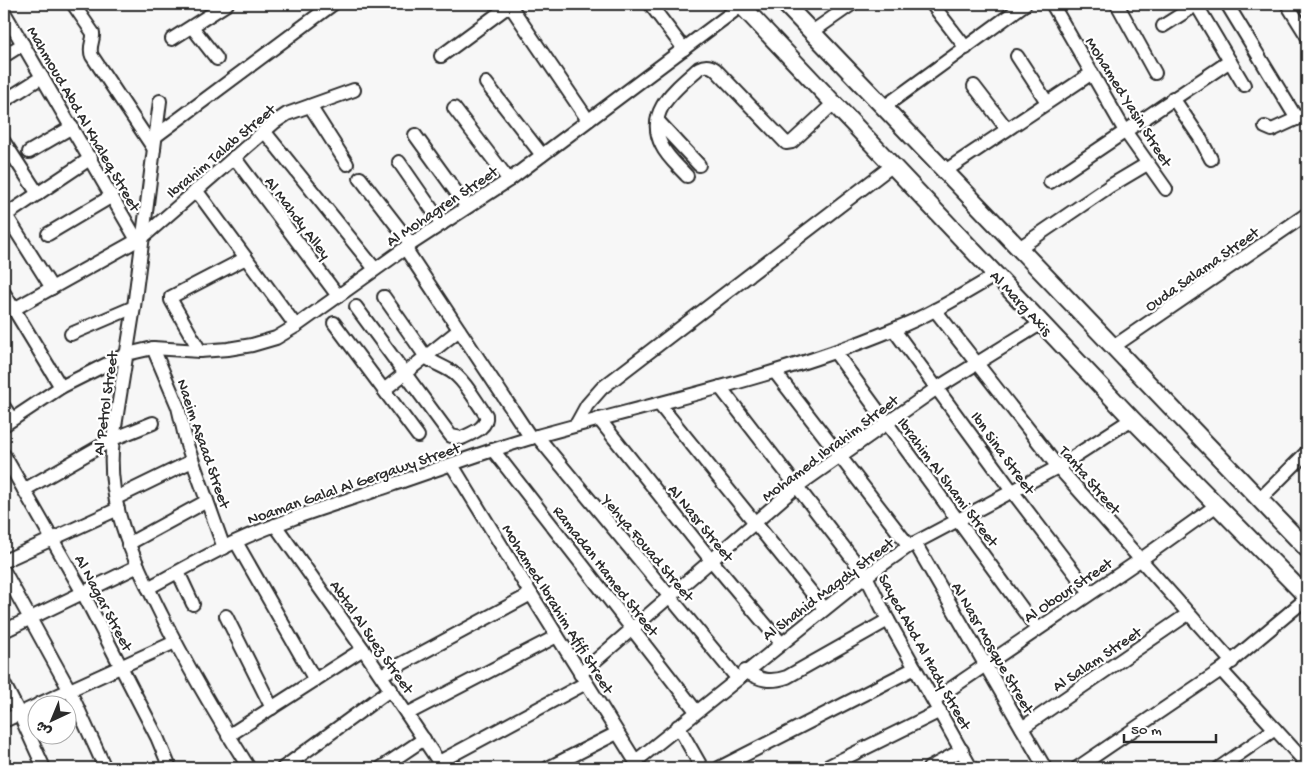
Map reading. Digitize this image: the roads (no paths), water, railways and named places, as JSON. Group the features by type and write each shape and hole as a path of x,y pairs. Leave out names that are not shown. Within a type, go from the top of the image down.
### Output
{"main road":[{"path":"785,4 1307,549"},
{"name":"Al Marg Axis","path":"741,5 1132,419 1307,598"}],"street":[{"path":"73,4 93,33 89,48 92,56 154,149"},
{"path":"172,40 227,4"},
{"path":"156,136 333,4"},
{"path":"441,56 510,4 588,120"},
{"path":"650,4 684,49"},
{"path":"812,32 852,4"},
{"path":"932,4 966,48"},
{"name":"Mohamed Yasin Street","path":"1052,4 1125,131 1166,189"},
{"path":"1117,4 1155,73"},
{"path":"1163,26 1196,4 1244,85"},
{"path":"1227,4 1302,116 1272,130 1265,127"},
{"path":"1288,4 1307,36"},
{"name":"Al Mohagren Street","path":"8,422 61,386 127,354 153,348 200,351 228,349 276,338 296,326 408,246 509,180 741,5"},
{"path":"884,107 966,48 1017,6"},
{"name":"Mahmoud Abd Al Khaleq Street","path":"4,12 112,196 140,238"},
{"path":"192,27 217,58"},
{"path":"4,56 23,44"},
{"path":"1017,56 1047,102"},
{"path":"1050,182 1230,61"},
{"path":"687,176 662,147 658,135 658,121 662,104 704,65 716,68 786,144 792,142 834,103"},
{"path":"945,171 1092,73"},
{"path":"4,101 42,77"},
{"path":"486,83 542,155"},
{"path":"974,86 1007,129"},
{"name":"Ibrahim Talab Street","path":"14,310 140,238 264,131 287,114 354,90"},
{"path":"1173,98 1200,138 1211,159"},
{"name":"Al Petrol Street","path":"160,101 140,238 134,307 110,459 117,504 128,544 148,588 200,689 249,768"},
{"path":"310,106 347,164"},
{"path":"454,108 509,180"},
{"path":"658,121 699,165"},
{"path":"30,152 72,127"},
{"path":"264,131 375,269"},
{"path":"415,135 467,207"},
{"path":"4,142 38,194"},
{"name":"Al Mahdy Alley","path":"234,157 338,296"},
{"path":"52,288 5,214 91,158"},
{"path":"399,162 442,224"},
{"path":"1019,248 1110,186 1147,164"},
{"path":"576,425 587,405 602,388 893,165"},
{"name":"Yehya Fouad Street","path":"360,178 408,246 459,330 534,437 670,596 741,675"},
{"path":"196,190 296,326"},
{"path":"48,234 112,196"},
{"name":"Ouda Salama Street","path":"1113,347 1307,214"},
{"path":"200,351 171,297 246,258"},
{"name":"Noaman Galal Al Gergawy Street","path":"148,588 236,542 275,525 493,450 576,425 775,372 835,352 894,330 935,310 996,275"},
{"path":"4,293 61,386"},
{"path":"356,307 451,436 462,438 484,426 486,415 462,381 453,372 433,363 426,357 384,297"},
{"path":"71,334 134,307"},
{"name":"Tanta Street","path":"935,310 1058,467 1232,662"},
{"path":"334,323 418,436"},
{"name":"Mohamed Ibrahim Street","path":"441,765 583,678 632,629 796,487 937,388 1042,323"},
{"path":"384,390 459,330"},
{"name":"Ibn Sina Street","path":"894,330 1012,491 1090,593"},
{"name":"Naeim Asaad Street","path":"153,348 178,407 192,461 224,548"},
{"name":"Ibrahim Al Shami Street","path":"835,352 1037,629"},
{"name":"Al Nasr Mosque Street","path":"775,372 912,544 986,664 1045,768"},
{"name":"Sayed Abd Al Hady Street","path":"720,387 866,576 888,620 971,768"},
{"path":"659,404 824,608"},
{"path":"4,407 8,422"},
{"name":"Al Nasr Street","path":"599,419 711,560 781,643"},
{"name":"Al Shahid Magdy Street","path":"638,765 696,711 866,576 912,544 1058,467 1132,419"},
{"path":"24,490 113,439 153,424"},
{"name":"Ramadan Hamed Street","path":"493,450 696,711"},
{"path":"1259,500 1307,452"},
{"name":"Al Nagar Street","path":"4,455 122,667 157,737 170,768"},
{"path":"4,560 52,539 192,461"},
{"name":"Mohamed Ibrahim Afifi Street","path":"452,465 530,594 638,765"},
{"path":"128,544 207,501"},
{"name":"Al Obour Street","path":"825,768 937,705 986,664 1140,560 1217,505"},
{"name":"Abtal Al Suez Street","path":"275,525 381,675 441,765"},
{"path":"236,542 315,680"},
{"path":"4,631 138,566"},
{"path":"4,571 70,690 105,768"},
{"path":"178,572 194,604"},
{"path":"381,675 530,594"},
{"path":"1077,768 1232,662 1307,598"},
{"name":"Al Salam Street","path":"1022,728 1188,614"},
{"path":"226,616 272,708"},
{"path":"741,675 767,681 787,677 888,620"},
{"path":"407,714 557,636"},
{"path":"61,694 176,642"},
{"path":"228,736 363,649"},
{"path":"718,768 915,668"},
{"path":"1221,670 1307,764"},
{"path":"4,684 44,768"},
{"path":"283,768 391,690"},
{"path":"4,721 28,710"},
{"path":"678,726 702,768"},
{"path":"1219,768 1275,729"},
{"path":"548,768 618,732"},
{"path":"381,768 424,739"},
{"path":"929,768 962,750"}]}
